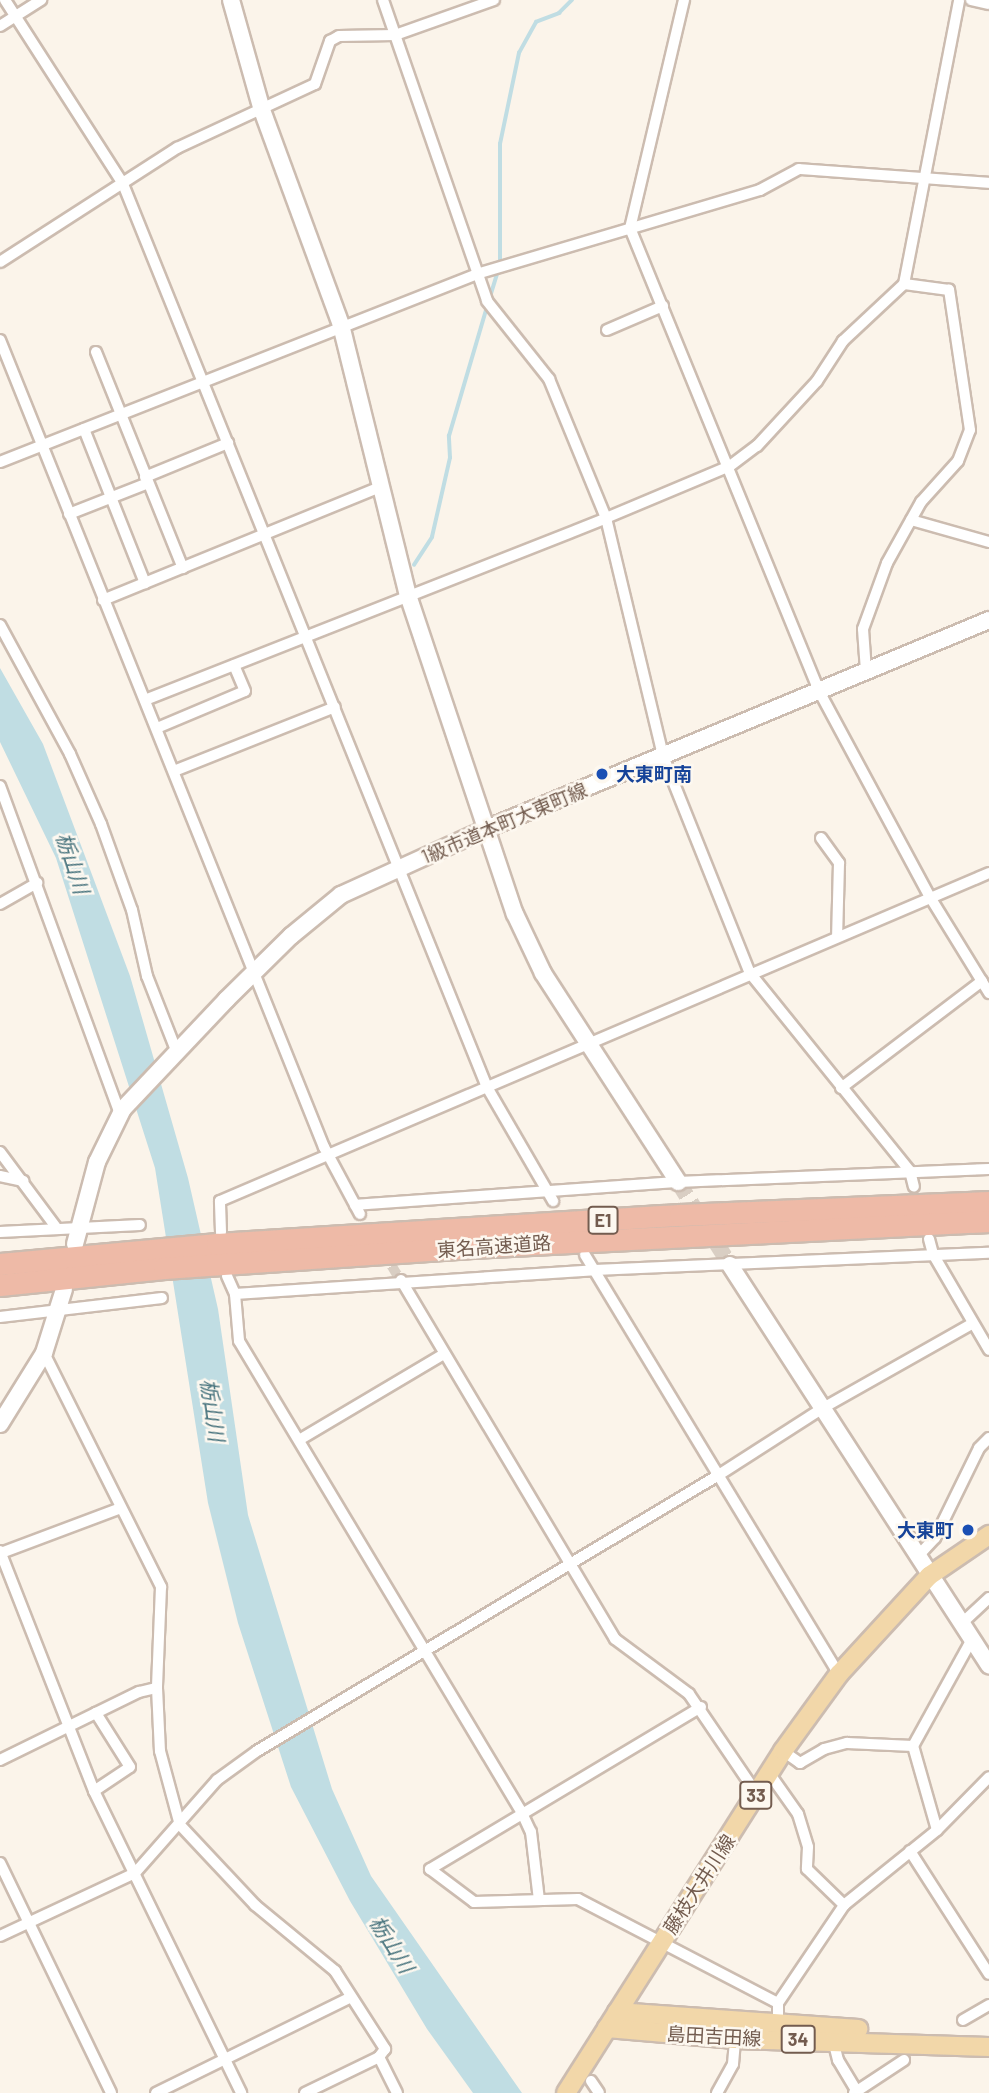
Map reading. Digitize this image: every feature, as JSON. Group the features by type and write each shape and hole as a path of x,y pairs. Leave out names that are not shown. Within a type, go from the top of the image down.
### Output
{"highway":[{"name":"東名高速道路","path":"0,1264 162,1259 667,1216 989,1202"},
{"name":"東名高速道路","path":"221,1254 989,1221"},
{"name":"東名高速道路","path":"0,1285 162,1259"}],"main road":[{"name":"藤枝大井川線","path":"566,2093 783,1751 839,1674 929,1576 989,1535"},
{"name":"島田吉田線","path":"617,2012 989,2037"},
{"name":"島田吉田線","path":"607,2028 734,2039 833,2040 989,2048"}],"street":[{"path":"5,0 123,184 487,1087 550,1195"},
{"path":"0,26 41,0"},
{"path":"231,0 262,110 341,325 408,595 527,945 678,1182"},
{"path":"383,0 488,301 549,379 606,518 663,756 750,974 910,1171 914,1187"},
{"path":"0,262 177,148 315,84 330,41 339,36 395,35 494,0"},
{"path":"684,0 630,228 730,466 819,691 930,897 989,993"},
{"path":"145,700 606,518 730,466 778,426 844,341 904,284 958,0"},
{"path":"971,0 989,4"},
{"path":"0,462 341,325 480,273 760,190 799,169 922,181 989,183"},
{"path":"866,671 862,645 869,611 887,563 911,520 958,461 970,430 949,290 904,284"},
{"path":"607,330 663,306"},
{"path":"0,340 326,1152 357,1209 550,1195 678,1182 989,1169"},
{"path":"96,352 183,568"},
{"path":"83,429 145,583"},
{"path":"69,514 228,443"},
{"path":"103,600 380,487"},
{"path":"911,520 989,542"},
{"name":"1級市道本町大東町線","path":"75,1244 97,1162 122,1112 175,1052 322,909 399,866 989,620"},
{"path":"0,625 71,754 101,824 132,909 148,976 175,1052"},
{"path":"157,728 245,691 234,665"},
{"path":"174,771 335,707"},
{"path":"0,786 122,1112"},
{"path":"821,838 839,863 836,937"},
{"path":"539,1900 531,1832 522,1813 239,1341 235,1294 221,1254 220,1201 326,1152 487,1087 989,873"},
{"path":"0,904 37,883"},
{"path":"841,1088 982,981"},
{"path":"0,1152 56,1227"},
{"path":"0,1176 23,1181"},
{"path":"0,1233 56,1227 140,1225"},
{"path":"929,1239 933,1254 989,1350"},
{"path":"235,1294 401,1280 933,1254 989,1254"},
{"path":"585,1255 839,1674"},
{"path":"730,1265 989,1665"},
{"path":"401,1280 615,1639 701,1707 757,1794"},
{"path":"0,1424 44,1353 65,1289"},
{"path":"0,1317 162,1298"},
{"path":"0,1936 135,1873 217,1780 257,1751 425,1653 717,1476 823,1408 973,1323"},
{"path":"44,1353 161,1587 157,1688 160,1751 180,1825 229,1880 335,1971 385,2049 379,2057 305,2093"},
{"path":"299,1440 444,1354"},
{"path":"918,1556 935,1538 979,1448 989,1438"},
{"path":"121,1508 1,1552 94,1791 242,2093"},
{"path":"961,1624 989,1598"},
{"path":"937,1830 914,1746 972,1639"},
{"path":"0,1760 96,1713 157,1688"},
{"path":"701,1707 430,1869 474,1902 578,1899 778,2003"},
{"path":"94,1791 130,1767 96,1713"},
{"path":"783,1751 800,1763 824,1749 847,1743 914,1746"},
{"path":"769,1773 798,1814 808,1847 807,1869 844,1906"},
{"path":"778,2024 778,2003 844,1906 937,1830 989,1777"},
{"path":"910,1851 989,1974"},
{"path":"0,1863 111,2093"},
{"path":"156,2093 351,1997"},
{"path":"963,2020 989,2005"},
{"path":"717,2093 733,2064 734,2039"},
{"path":"833,2040 838,2060 857,2092 904,2060"},
{"path":"379,2057 397,2093"},
{"path":"591,2081 599,2093"}],"water":[{"name":"栃山川","path":"0,668 43,744 130,976 188,1178 218,1309 248,1515 332,1789 371,1876 522,2093 473,2093 427,2029 350,1901 291,1787 238,1623 208,1503 155,1168 56,858 0,742"}],"waterway":[{"path":"500,263 500,144 519,53 536,22 559,13 572,0"},
{"path":"490,297 498,270"},
{"path":"414,565 432,537 450,458 449,436 487,307"}],"tunnel":[{"path":"678,1182 730,1265"},
{"path":"384,1253 399,1278"}],"place":[{"name":"大東町南","path":"602,774"},
{"name":"大東町","path":"968,1530"}]}
